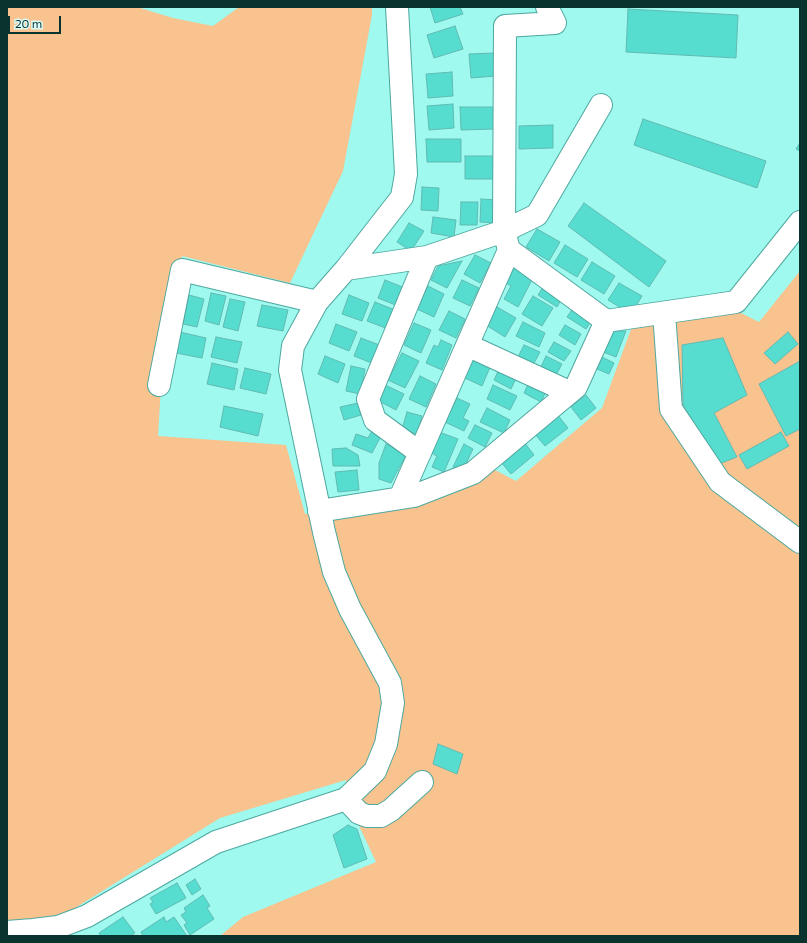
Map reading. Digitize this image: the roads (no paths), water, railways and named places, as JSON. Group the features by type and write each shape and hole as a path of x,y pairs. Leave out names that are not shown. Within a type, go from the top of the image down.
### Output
{"street":[{"path":"7,932 58,927 87,916 216,842 346,799 375,771 386,744 393,703 390,683 350,609 334,572 319,511 290,370 293,346 317,302 346,270 402,197 406,174 397,7"},
{"path":"400,498 467,345 506,240 506,26 555,23 547,7"},
{"path":"346,270 427,257 506,240 537,216 601,105"},
{"path":"506,240 606,321 736,302 800,222"},
{"path":"420,452 374,420 368,399 427,257"},
{"path":"159,385 182,270 317,302"},
{"path":"664,313 671,409 720,482 800,542"},
{"path":"319,511 414,496 473,473 576,387 606,321"},
{"path":"467,345 569,392"},
{"path":"346,799 359,813 367,816 381,816 391,810 422,782"}]}
